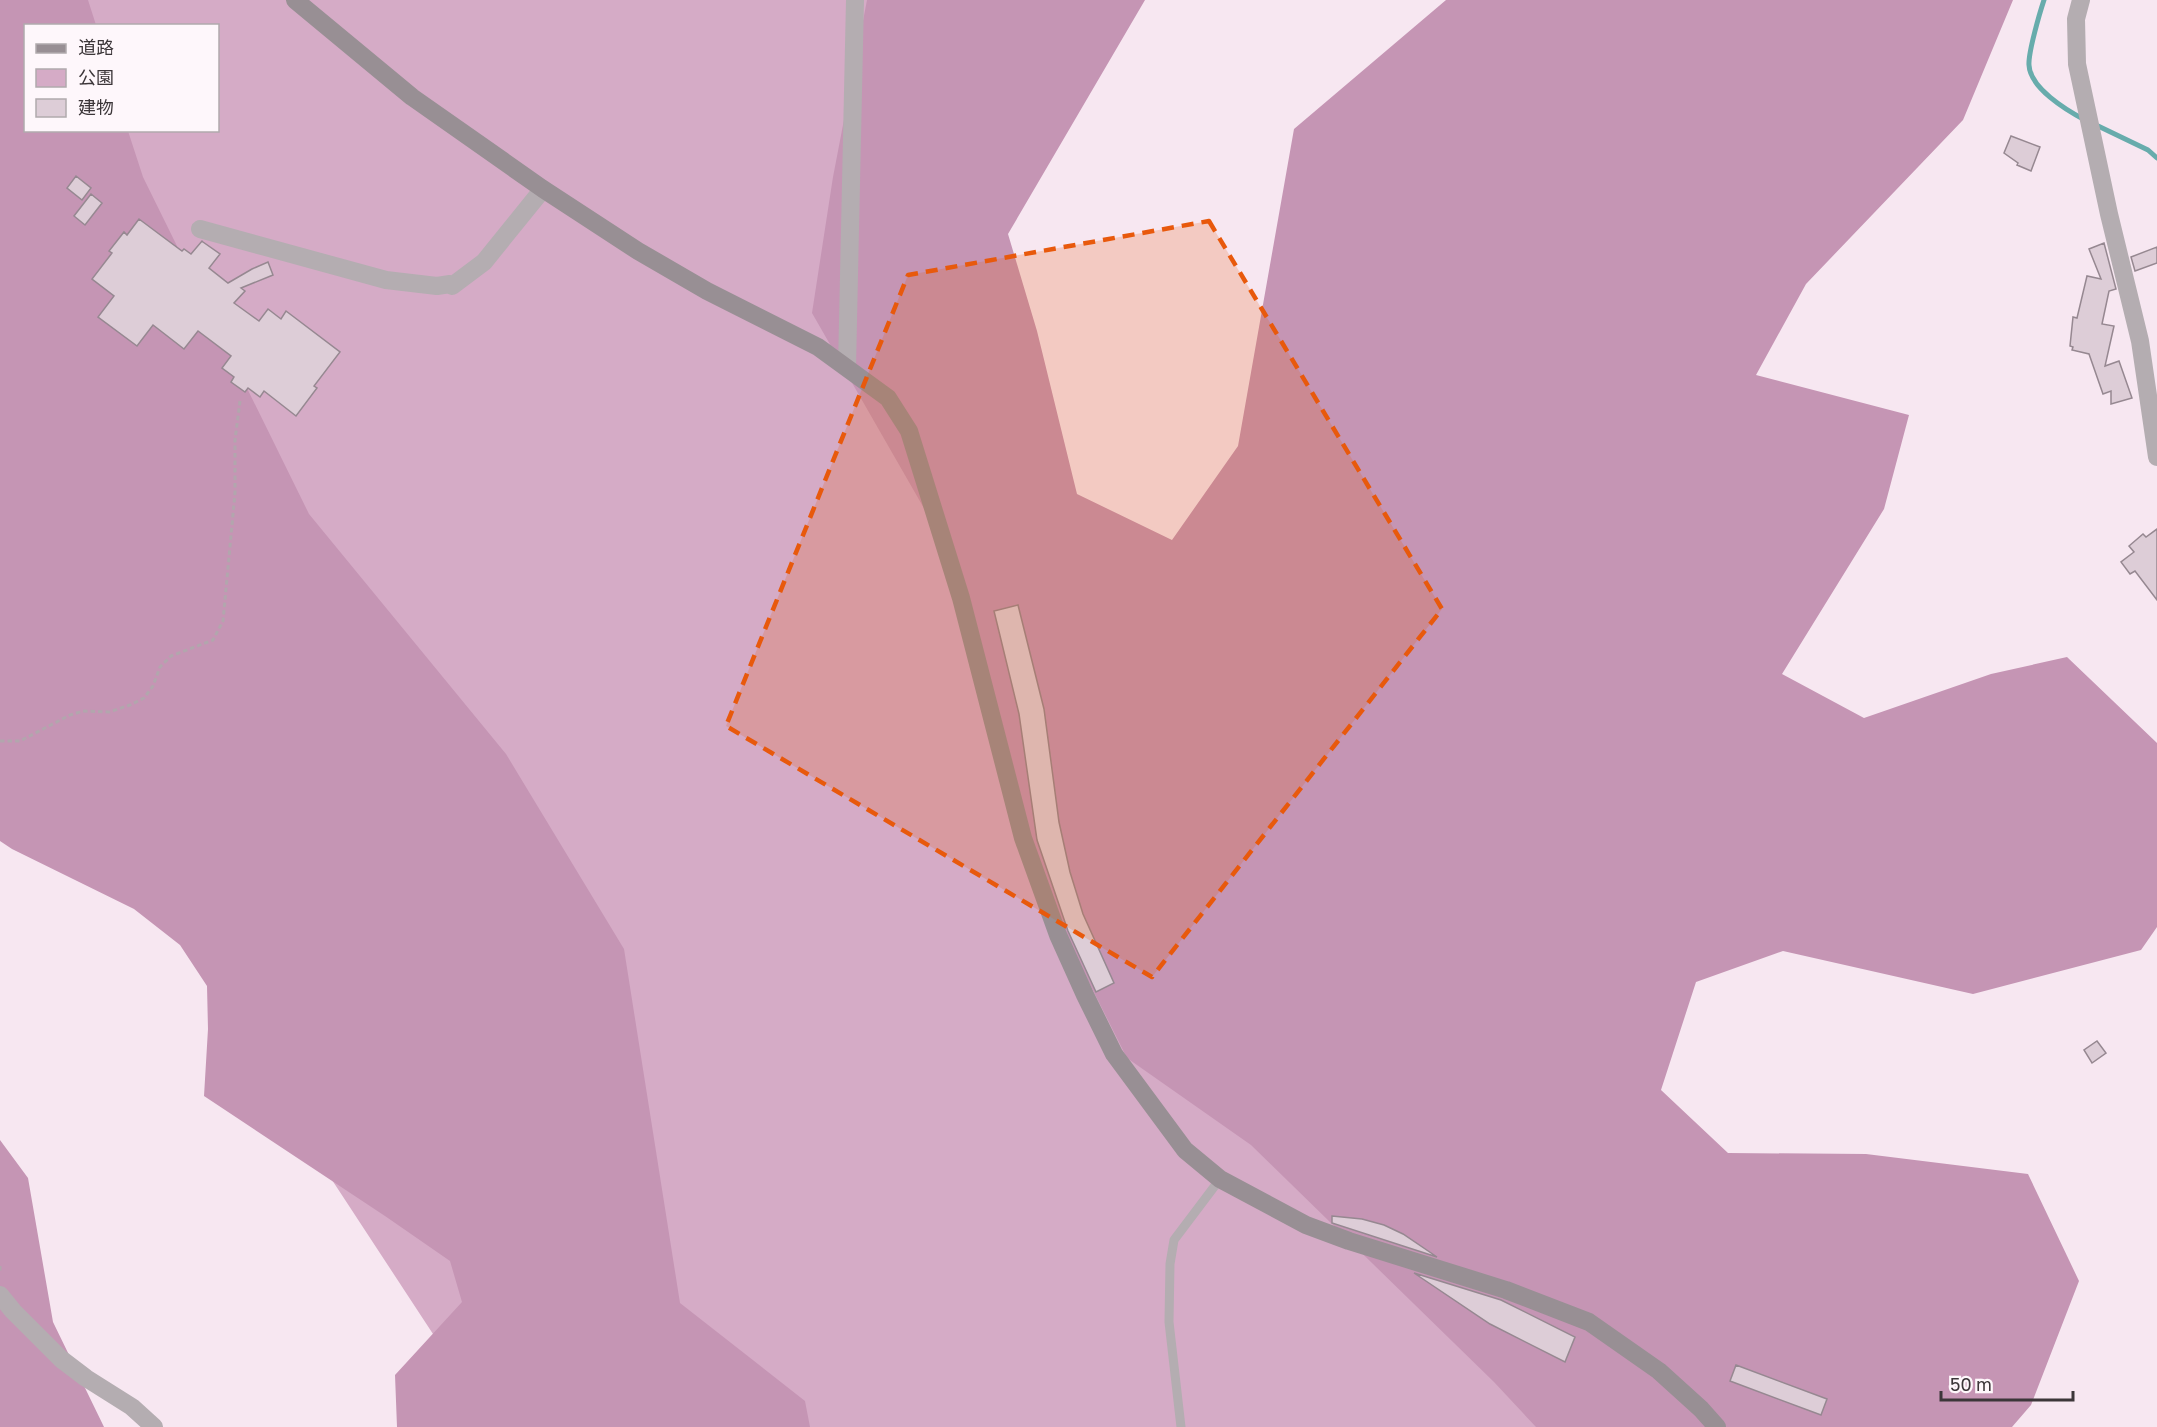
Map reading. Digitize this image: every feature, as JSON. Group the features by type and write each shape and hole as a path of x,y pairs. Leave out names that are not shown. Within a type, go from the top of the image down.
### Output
{"street":[{"path":"295,0 412,97 543,189 638,251 707,291 819,347 888,398 909,431 961,598 1023,838 1058,935 1084,995 1114,1054 1185,1150 1220,1179 1306,1225 1349,1241 1506,1290 1588,1322 1659,1371 1701,1409 1717,1427"},
{"path":"847,367 855,0"},
{"path":"2081,0 2076,19 2077,64 2109,214 2140,341 2157,457"},
{"path":"200,229 386,280 437,286 450,284 452,286 483,262 543,189"},
{"path":"0,1295 61,1359 132,1407 154,1427"}],"lane":[{"path":"1181,1427 1169,1322 1170,1264 1174,1240 1220,1179"}],"path":[{"path":"0,741 20,741 70,715 83,711 109,712 130,705 144,698 153,686 160,667 171,656 213,640 223,621 235,493 235,440 240,401"},
{"path":"0,1266 0,1273"}],"highlighted area":[{"path":"1209,221 1442,609 1152,977 726,726 908,275"}],"green space":[{"path":"82,0 905,0 899,319 1847,1427 494,1427 233,1029 52,132 219,132 219,24 69,24"}],"shaded area":[{"path":"0,0 88,0 96,24 24,24 24,132 128,132 143,177 309,514 506,754 624,949 680,1303 805,1401 810,1427 397,1427 395,1375 462,1302 450,1261 204,1096 208,1029 207,986 180,945 134,909 0,841"},
{"path":"867,0 1145,0 1008,234 1037,331 1077,494 1172,540 1238,446 1294,129 1446,0 2013,0 1963,120 1806,284 1756,375 1909,415 1884,509 1782,674 1864,718 1991,674 2067,657 2157,743 2157,927 2141,950 1973,994 1783,951 1696,982 1661,1090 1728,1153 1866,1154 2028,1174 2079,1281 2031,1405 2012,1427 1536,1427 1494,1382 1251,1145 1127,1058 1027,859 933,524 812,313 833,177"},
{"path":"0,1140 28,1178 53,1322 104,1427 0,1427"}],"building":[{"path":"2011,136 2040,147 2031,171 2017,165 2018,163 2004,153"},
{"path":"76,176 91,188 82,200 67,188"},
{"path":"91,194 102,203 85,225 74,216"},
{"path":"139,219 182,251 184,249 191,254 202,241 220,254 209,268 228,283 268,262 273,275 241,288 245,291 234,303 259,321 268,309 281,319 286,311 340,352 314,386 317,388 296,416 264,391 260,397 248,388 245,392 231,382 234,377 222,368 231,356 198,331 184,349 153,325 137,346 98,317 114,296 92,279 112,253 109,251 124,232 127,235"},
{"path":"2104,243 2116,289 2109,291 2102,324 2114,326 2105,366 2119,361 2132,398 2111,404 2111,391 2103,394 2089,354 2072,350 2073,347 2070,346 2073,317 2077,318 2087,276 2101,279 2089,249"},
{"path":"2157,247 2157,263 2135,271 2131,257"},
{"path":"2157,529 2157,600 2135,571 2130,574 2121,562 2134,552 2129,546 2143,534 2146,537"},
{"path":"1018,605 1044,709 1059,822 1070,872 1083,914 1114,983 1096,992 1068,931 1037,840 1019,714 994,611"},
{"path":"2097,1041 2106,1053 2092,1063 2084,1050"},
{"path":"1332,1216 1362,1219 1384,1225 1403,1234 1437,1257 1332,1223"},
{"path":"1414,1273 1501,1300 1575,1337 1565,1362 1490,1324"},
{"path":"1736,1365 1827,1399 1821,1415 1730,1381"}],"waterway":[{"path":"2044,0 2030,51 2031,74 2050,97 2085,120"},
{"path":"2096,125 2148,150 2157,158"}]}
